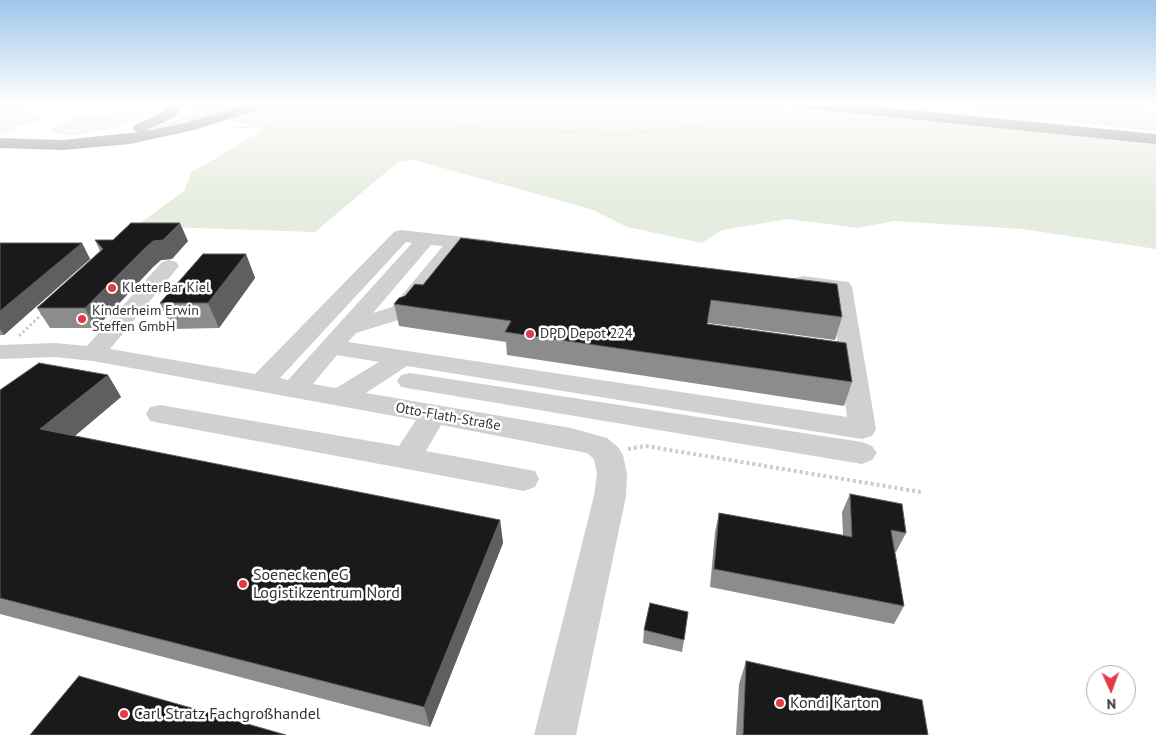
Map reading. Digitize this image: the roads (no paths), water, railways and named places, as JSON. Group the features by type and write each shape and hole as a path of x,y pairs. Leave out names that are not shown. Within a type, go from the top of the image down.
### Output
{"highway":[{"path":"26,144 93,138"},
{"path":"0,142 78,144 129,138"}],"street":[{"path":"260,384 401,236 426,239 451,249 516,249"},
{"path":"293,390 426,239"},
{"path":"399,270 451,249"},
{"path":"347,328 400,312 451,249"},
{"path":"93,354 169,266"},
{"path":"330,347 406,370 862,429 842,287 781,280"},
{"name":"Otto-Flath-Straße","path":"1,351 55,350 93,354 339,398 448,405 597,445 608,455 612,474 610,496 555,735"},
{"path":"339,398 406,370"},
{"path":"406,370 448,405 862,453"},
{"path":"407,458 448,405"},
{"path":"160,414 524,479"}],"place":[{"name":"KletterBar Kiel","path":"112,288"},
{"name":"Kinderheim Erwin Steffen GmbH","path":"82,319"},
{"name":"DPD Depot 224","path":"530,334"},
{"name":"Soenecken eG Logistikzentrum Nord","path":"243,584"},
{"name":"Kondi Karton","path":"780,703"},
{"name":"Carl Stratz Fachgroßhandel","path":"124,714"}]}
